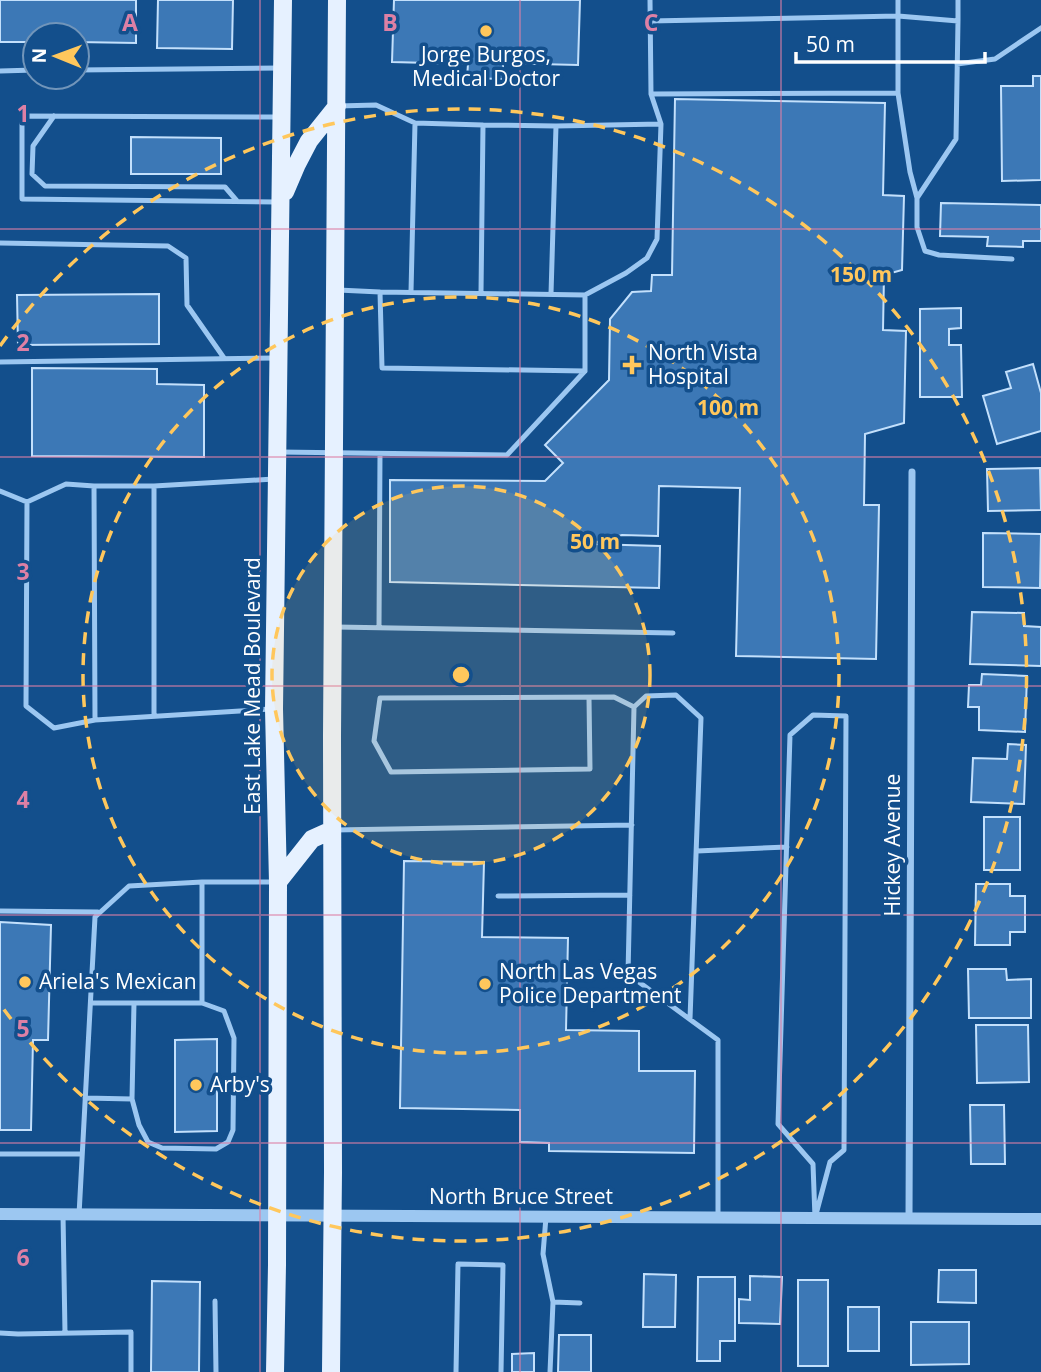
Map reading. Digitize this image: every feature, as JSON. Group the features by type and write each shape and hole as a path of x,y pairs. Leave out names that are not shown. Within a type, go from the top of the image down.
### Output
{"main road":[{"name":"East Lake Mead Boulevard","path":"275,1372 278,882 274,709 283,0"},
{"path":"331,1372 332,627 337,0"},
{"path":"281,202 309,141 337,106"},
{"path":"278,882 312,839 332,830"}],"street":[{"name":"Hickey Avenue","path":"909,1219 912,472"},
{"name":"North Bruce Street","path":"0,1214 1041,1219"}],"lane":[{"path":"335,290 585,295 648,258 657,239 661,124 651,94 650,0"},
{"path":"898,0 898,93 910,172 917,198 917,227 925,251 939,255 1012,259"},
{"path":"917,198 956,139 958,0"},
{"path":"650,21 898,16 958,21"},
{"path":"957,64 995,59 1041,28"},
{"path":"91,70 282,68"},
{"path":"0,71 21,71"},
{"path":"651,94 898,93"},
{"path":"337,106 376,105 415,123 556,126 661,124"},
{"path":"281,202 22,199 22,116 282,117"},
{"path":"54,116 33,146 32,174 45,186 225,187 237,201"},
{"path":"411,292 415,123"},
{"path":"481,293 482,125"},
{"path":"551,294 556,126"},
{"path":"0,243 168,246 186,258 187,305 224,358"},
{"path":"380,292 382,368 585,371"},
{"path":"277,452 507,455 585,371 585,295"},
{"path":"0,362 278,358"},
{"path":"379,628 380,454"},
{"path":"0,491 27,502 66,484 154,486 277,479"},
{"path":"94,486 94,720"},
{"path":"154,486 154,716"},
{"path":"27,502 26,706 54,728 94,720 274,709"},
{"path":"332,627 673,633"},
{"path":"690,1019 701,718 676,695 646,696 634,707 628,974 718,1040 718,1217"},
{"path":"589,698 590,769 391,772 374,741 380,698 614,697 634,707"},
{"path":"813,715 846,716 844,1150 830,1162 815,1218 813,1164 778,1125 790,735 813,715"},
{"path":"332,830 632,825"},
{"path":"696,851 787,847"},
{"path":"202,882 202,1003"},
{"path":"79,1214 95,917 129,886 278,882"},
{"path":"498,896 630,895"},
{"path":"0,911 100,912"},
{"path":"91,1003 134,1003 202,1003 224,1011 234,1038 233,1130 228,1142 216,1149 162,1148 148,1142 139,1125 132,1099 134,1003"},
{"path":"85,1098 132,1099"},
{"path":"0,1154 82,1154"},
{"path":"63,1214 65,1333"},
{"path":"547,1217 543,1254 552,1302 550,1372"},
{"path":"456,1372 458,1264 503,1265 501,1372"},
{"path":"215,1301 216,1372"},
{"path":"552,1302 580,1303"},
{"path":"0,1333 131,1332 131,1372"}],"building":[{"path":"0,0 136,0 136,43 91,42 91,21 21,21 21,42 0,42"},
{"path":"158,0 233,0 232,49 157,48"},
{"name":"Jorge Burgos, Medical Doctor","path":"394,0 580,0 578,65 503,63 503,79 467,78 468,64 392,62"},
{"path":"1033,76 1041,76 1041,180 1002,181 1001,86 1033,86"},
{"name":"North Vista Hospital","path":"675,99 885,103 883,195 904,196 902,270 884,275 883,330 906,331 904,423 865,434 864,505 879,505 876,659 736,656 740,488 659,486 658,536 622,535 590,544 660,546 659,588 390,582 390,480 545,481 563,463 545,445 609,380 610,319 632,292 651,291 652,275 672,275"},
{"path":"131,137 221,138 221,174 131,174"},
{"path":"941,203 1041,205 1041,241 1023,241 1023,247 987,246 988,237 940,236"},
{"path":"159,294 159,344 18,345 17,295"},
{"path":"961,308 961,328 949,329 949,345 961,345 962,397 920,397 920,309"},
{"path":"1033,364 1041,393 1041,431 997,444 983,396 1011,388 1006,372"},
{"path":"32,368 157,369 157,384 204,385 204,457 32,456"},
{"path":"1040,468 1041,510 988,511 987,469"},
{"path":"983,533 1041,534 1040,588 983,587"},
{"path":"972,612 1024,613 1024,626 1041,627 1041,666 970,664"},
{"path":"982,674 1027,676 1025,732 979,730 979,707 968,707 969,685 981,685"},
{"path":"1008,744 1026,745 1024,804 971,802 973,758 1007,759"},
{"path":"984,817 1020,817 1020,870 984,870"},
{"name":"North Las Vegas Police Department","path":"404,861 484,862 482,937 568,938 566,1030 639,1031 639,1071 695,1071 694,1153 549,1151 549,1143 520,1142 520,1110 400,1108"},
{"path":"976,884 1010,884 1010,896 1025,896 1025,932 1010,932 1010,945 975,945"},
{"name":"Ariela's Mexican","path":"0,922 51,925 48,1040 33,1040 31,1130 0,1130"},
{"path":"968,969 1006,969 1007,980 1031,979 1031,1018 969,1018"},
{"path":"976,1025 1028,1025 1029,1082 977,1083"},
{"name":"Arby's","path":"217,1039 217,1131 175,1132 175,1040"},
{"path":"970,1105 1004,1105 1005,1164 971,1164"},
{"path":"939,1270 976,1270 976,1303 938,1302"},
{"path":"644,1274 676,1275 675,1327 643,1327"},
{"path":"750,1276 782,1277 780,1324 739,1323 739,1299 750,1300"},
{"path":"698,1277 735,1277 735,1341 720,1341 720,1361 697,1361"},
{"path":"798,1280 828,1280 828,1366 798,1366"},
{"path":"152,1281 200,1282 199,1372 151,1372"},
{"path":"848,1307 879,1307 879,1351 848,1351"},
{"path":"911,1322 969,1322 969,1364 911,1365"},
{"path":"559,1335 591,1335 591,1372 558,1372"},
{"path":"534,1353 534,1372 512,1372 512,1354"}],"place":[{"name":"Jorge Burgos, Medical Doctor","path":"486,31"},
{"name":"North Vista Hospital","path":"632,365"},
{"name":"Ariela's Mexican","path":"25,982"},
{"name":"North Las Vegas Police Department","path":"485,984"},
{"name":"Arby's","path":"196,1085"}]}
